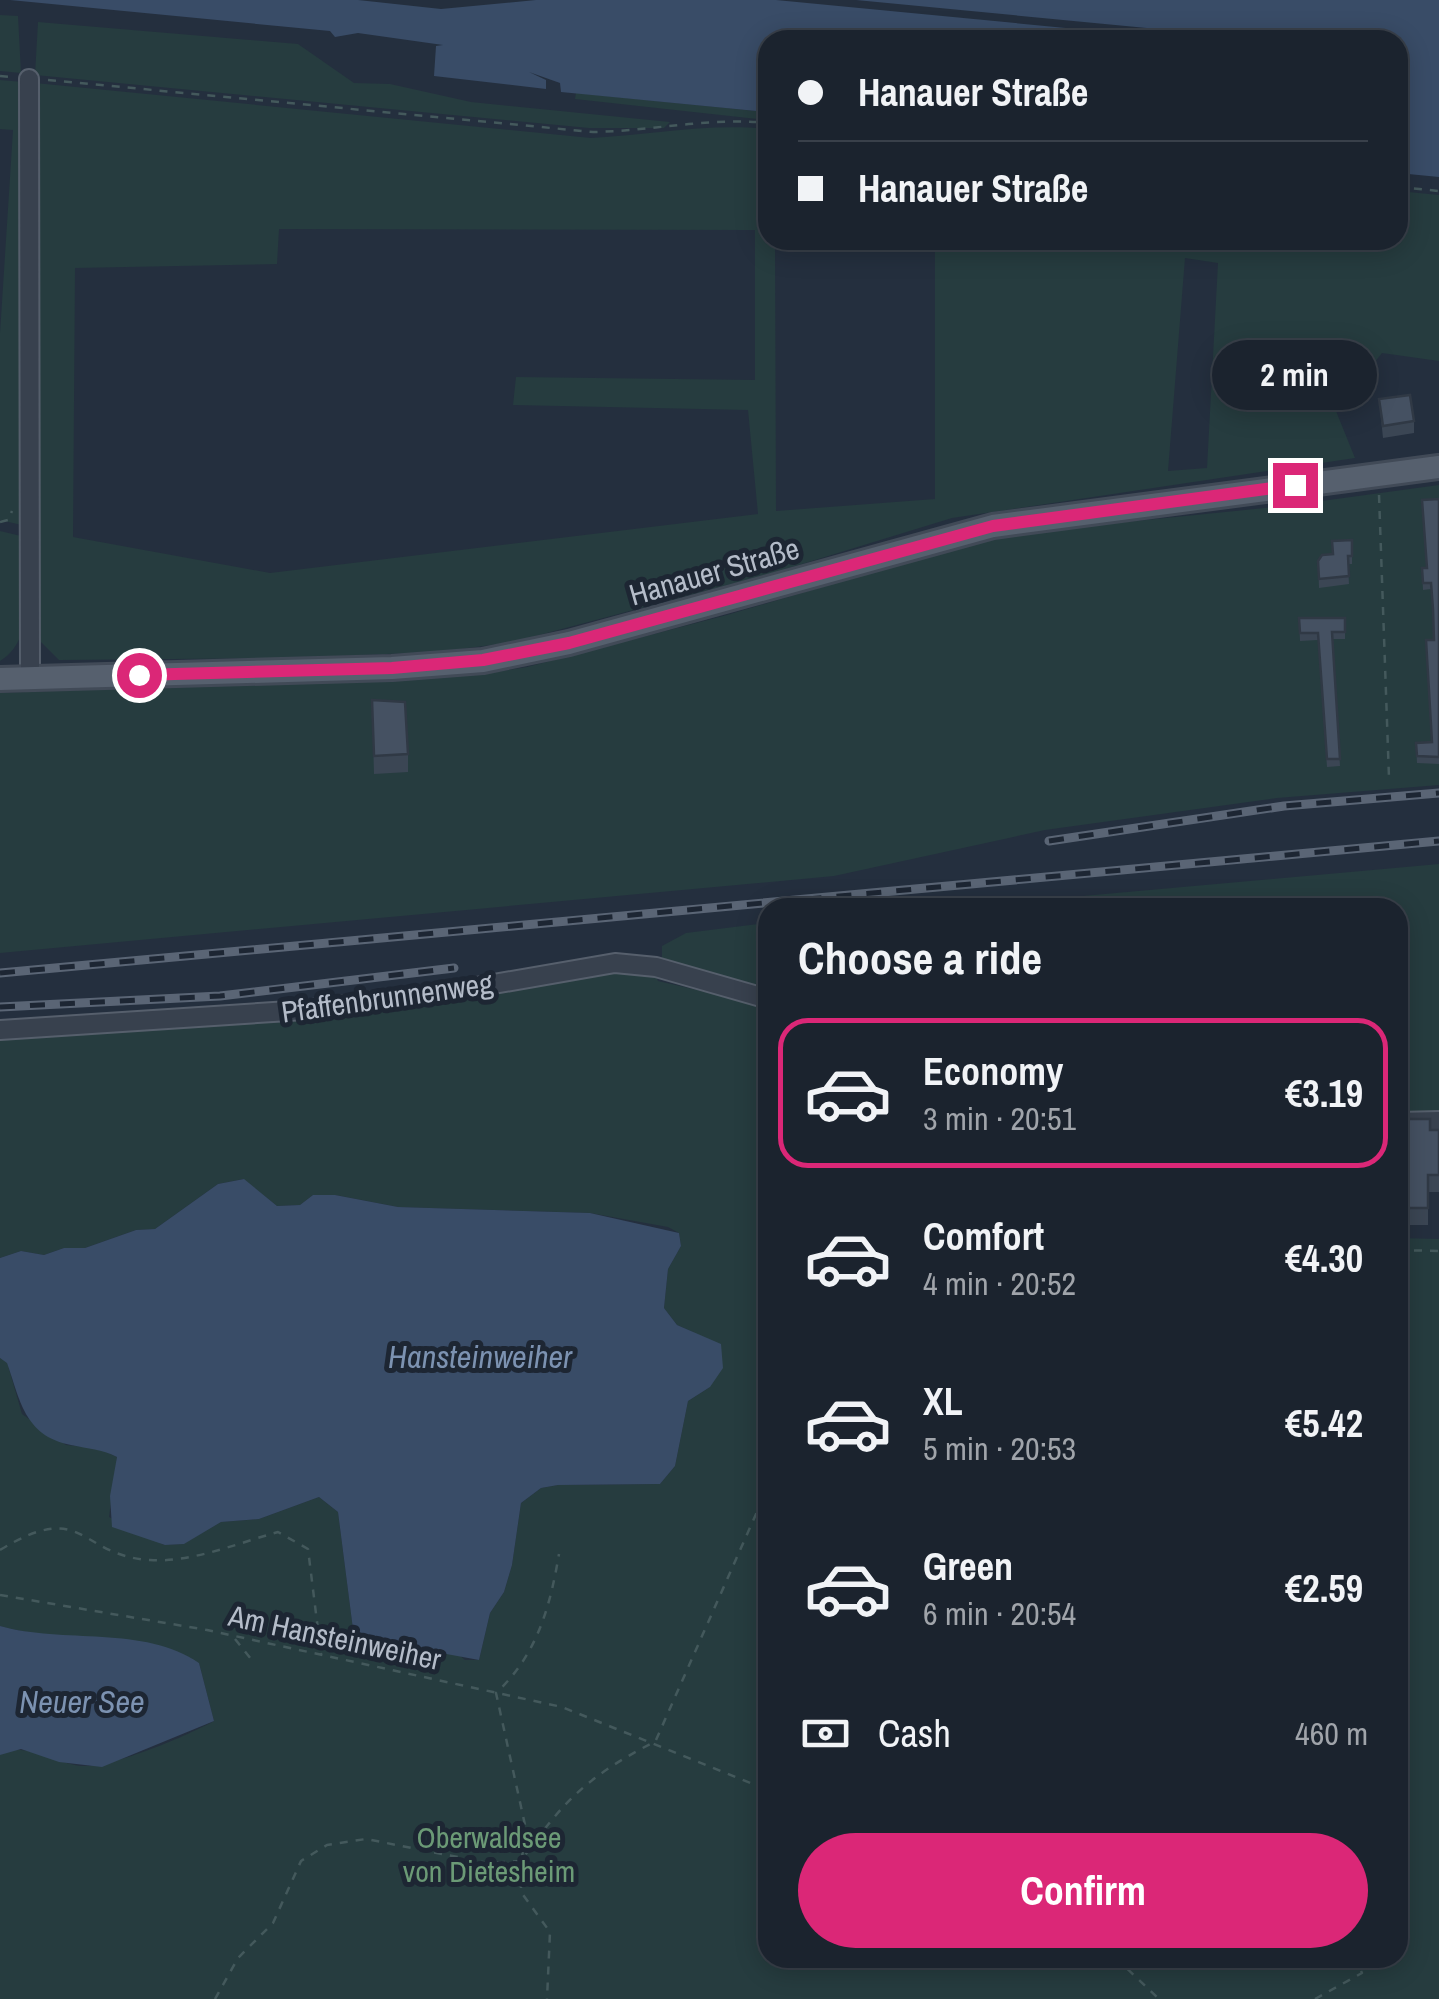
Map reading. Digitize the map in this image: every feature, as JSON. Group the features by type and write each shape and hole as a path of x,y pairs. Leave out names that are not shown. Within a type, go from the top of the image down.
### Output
{"main road":[{"name":"Hanauer Straße","path":"0,679 392,668 483,660 569,643 993,526 1439,467"}],"lane":[{"path":"29,78 30,678"},
{"name":"Pfaffenbrunnenweg","path":"0,1030 304,1010 426,995 615,962 656,967 758,996"},
{"path":"1408,1122 1439,1121"}],"path":[{"path":"29,78 593,132 662,131 697,122 758,122"},
{"path":"1408,187 1439,191"},
{"path":"1378,475 1389,778"},
{"path":"1408,1250 1439,1251"},
{"path":"521,1861 559,1808 590,1778 655,1741 758,1509"},
{"path":"0,1550 49,1527 70,1527 104,1547 146,1560 176,1560 278,1532 308,1550 321,1656"},
{"path":"547,1999 550,1932 521,1892 521,1861 527,1834 496,1693 516,1674 549,1612 559,1554"},
{"name":"Am Hansteinweiher","path":"0,1595 234,1638 562,1707 655,1741 758,1786"},
{"path":"234,1638 250,1659"},
{"path":"215,1999 238,1958 273,1923 302,1861 327,1844 366,1839 488,1863 521,1861"},
{"path":"1126,1968 1159,1999"},
{"path":"1315,1999 1362,1973 1360,1968"}],"green space":[{"path":"0,15 18,16 21,73 0,71"},
{"path":"38,22 298,44 354,83 390,84 471,102 670,122 664,128 589,128 35,75"},
{"path":"0,80 24,82 26,526 0,520 0,334 13,130 0,129"},
{"path":"35,83 591,138 701,128 758,129 758,250 775,250 776,511 935,499 935,250 1408,250 1408,192 1439,195 1439,361 1382,353 1336,411 1355,458 952,518 776,572 513,642 438,652 59,660 36,637","holes":["279,229 755,230 755,380 516,377 513,405 748,410 758,514 270,573 73,537 75,268 277,264","1185,258 1218,263 1207,468 1168,471"]},
{"path":"576,93 758,111 758,119 575,99"},
{"path":"1439,485 1439,785 1277,798 1045,830 834,876 0,953 0,693 484,674 527,667 727,615 964,545 1056,529 1285,506"},
{"path":"0,531 21,536 26,605 20,638 0,661"},
{"path":"1439,864 1439,1112 1408,1112 1408,898 1060,898"},
{"path":"758,924 758,989 662,960 662,946 686,933"},
{"name":"Oberwaldsee von Dietesheim","path":"611,967 654,972 658,981 758,1004 758,1968 1408,1968 1408,1238 1439,1239 1439,1999 0,1999 0,1755 18,1750 82,1766 95,1765 149,1750 214,1721 199,1663 150,1647 0,1626 0,1358 7,1362 22,1414 66,1445 98,1448 117,1457 109,1517 164,1545 183,1544 221,1522 259,1519 319,1497 338,1512 354,1637 457,1653 465,1660 479,1660 490,1613 504,1592 521,1503 541,1488 558,1485 660,1484 675,1466 688,1401 710,1387 693,1332 677,1325 664,1308 668,1269 681,1246 679,1233 668,1227 590,1213 398,1207 335,1195 313,1195 300,1205 277,1206 243,1179 218,1184 155,1229 136,1230 85,1248 64,1248 44,1255 21,1251 0,1258 0,1039 154,1030 459,993"}],"water":[{"path":"10,0 358,0 441,9 536,0 776,0 1087,30 758,30 758,111 561,92 560,83 529,72 546,80 546,89 434,76 436,46 443,45 358,33 335,37 330,31"},
{"path":"856,0 1439,0 1439,177 1408,174 1408,30 1168,30"},
{"name":"Hansteinweiher","path":"244,1179 277,1206 300,1205 313,1195 335,1195 398,1207 590,1213 679,1233 681,1246 668,1269 664,1308 677,1325 721,1344 723,1368 710,1387 688,1401 675,1466 660,1484 558,1485 541,1488 521,1503 512,1565 504,1592 490,1613 479,1660 354,1637 338,1512 319,1497 259,1519 221,1522 184,1544 165,1545 112,1527 110,1496 117,1457 55,1440 26,1414 7,1363 0,1358 0,1258 21,1251 44,1255 64,1248 85,1248 136,1230 155,1229 218,1184"},
{"name":"Neuer See","path":"0,1626 128,1639 177,1651 199,1663 214,1721 102,1767 59,1762 21,1749 0,1755"}],"building":[{"path":"1410,395 1414,421 1383,426 1379,399"},
{"path":"1439,499 1439,757 1417,756 1416,743 1432,742 1426,640 1434,640 1433,609 1431,583 1423,583 1422,568 1427,568 1422,500"},
{"path":"1352,540 1349,576 1319,579 1318,561 1322,555 1333,554 1332,541"},
{"path":"1299,618 1345,618 1345,632 1332,632 1340,759 1327,759 1318,633 1300,633"},
{"path":"372,700 405,702 408,754 374,756"},
{"path":"1408,1119 1430,1119 1430,1130 1439,1130 1439,1175 1428,1175 1428,1208 1408,1208"}],"railway":[{"path":"1049,841 1284,806 1439,793"},
{"path":"818,898 1439,841"},
{"path":"0,973 758,903"},
{"path":"0,1007 220,996 454,968"}],"route":[{"path":"139,675 392,668 522,654 993,526 1073,512 1295,485"}]}
